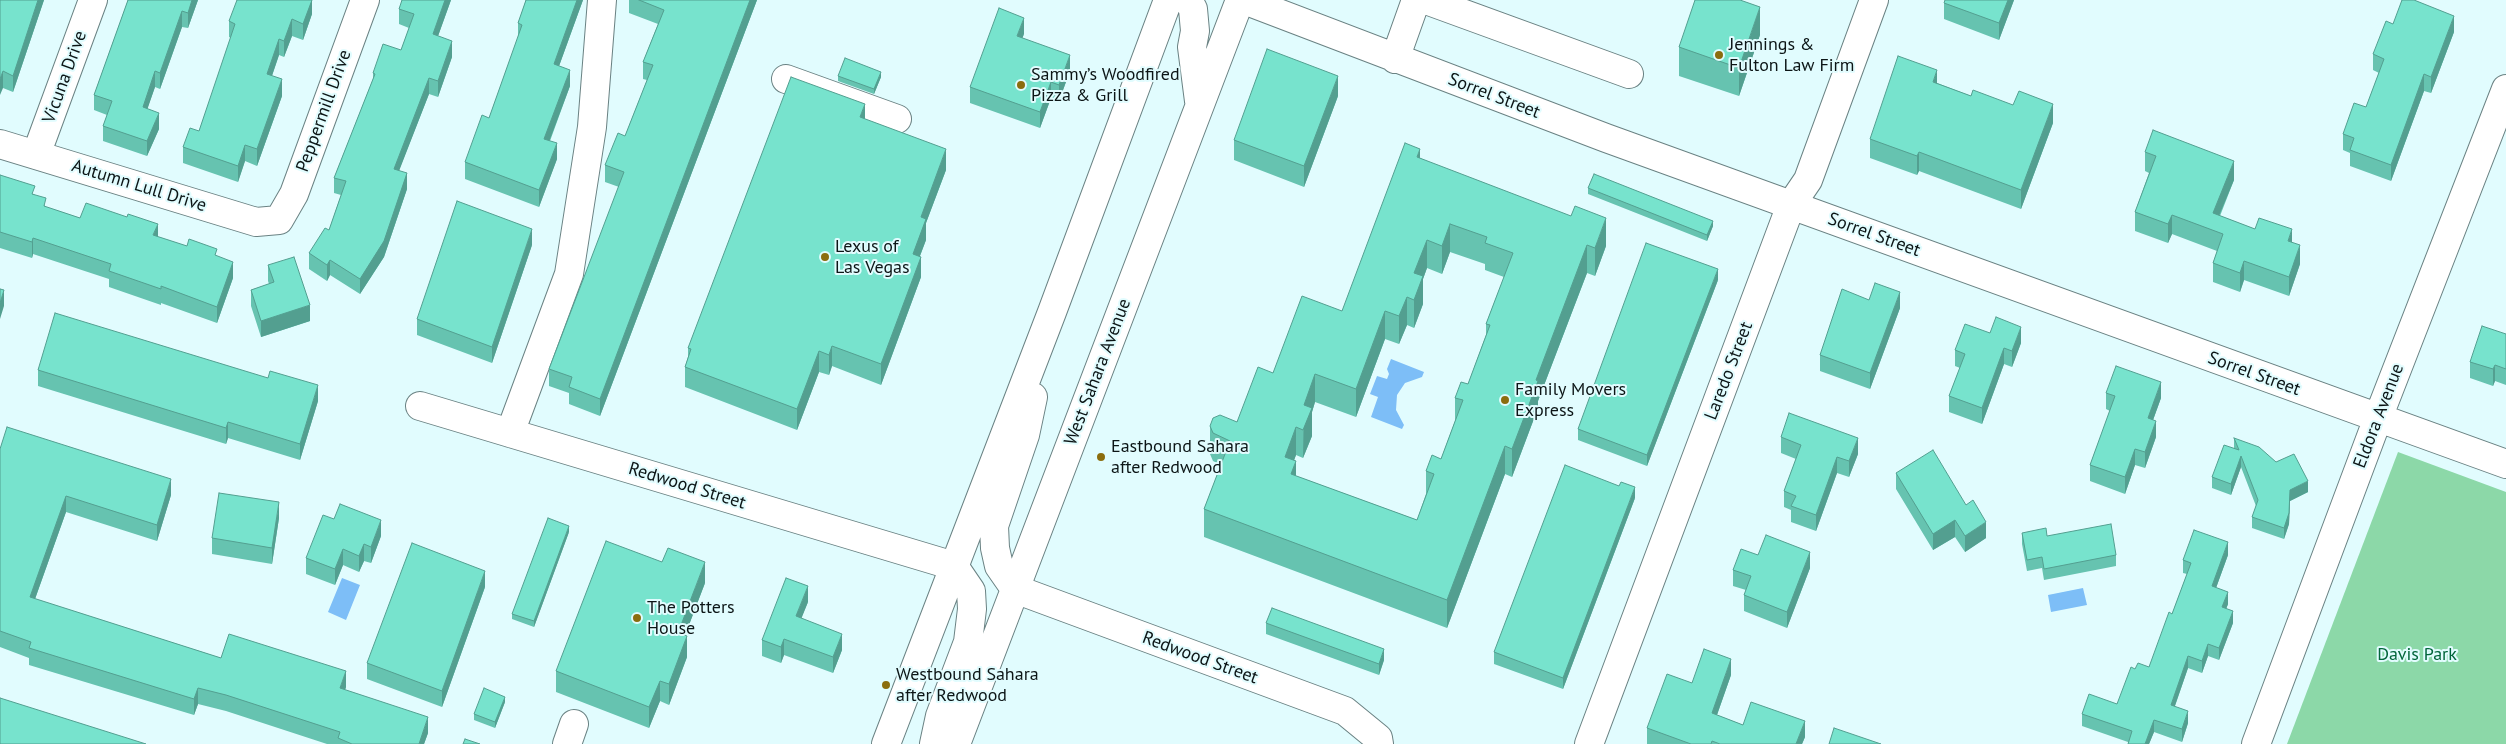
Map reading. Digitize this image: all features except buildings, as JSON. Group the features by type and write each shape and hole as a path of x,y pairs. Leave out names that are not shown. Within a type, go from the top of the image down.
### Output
{"street":[{"name":"Vicuna Drive","path":"36,155 93,0"},
{"name":"Peppermill Drive","path":"280,220 294,194 365,0"},
{"path":"510,433 569,274 592,127 602,0"},
{"path":"886,744 1032,364 1168,0"},
{"path":"1188,0 1193,9 1195,31 1192,46 1200,105"},
{"name":"West Sahara Avenue","path":"956,744 1240,0"},
{"name":"Sorrel Street","path":"1244,0 1395,59 1791,205 2506,464"},
{"path":"1395,59 1416,0"},
{"path":"1426,0 1629,74"},
{"name":"Laredo Street","path":"1588,744 1791,205 1808,180 1874,0"},
{"path":"786,79 897,119"},
{"name":"Eldora Avenue","path":"2256,744 2378,418 2506,89"},
{"name":"Autumn Lull Drive","path":"0,144 256,222 280,220"},
{"path":"1015,589 999,566 995,548 994,526 1025,435 1034,402 1032,364"},
{"name":"Redwood Street","path":"420,406 954,566"},
{"path":"934,744 940,716 968,642 972,609 971,591 954,566"},
{"name":"Redwood Street","path":"1015,589 1345,711 1379,741"}],"green space":[{"name":"Davis Park","path":"2398,452 2506,492 2506,744 2287,744"}],"water":[{"path":"1391,359 1424,372 1422,377 1405,383 1397,395 1396,410 1404,425 1402,429 1371,417 1378,397 1370,394 1377,376 1387,379 1389,374 1387,369"},
{"path":"342,578 360,585 346,620 328,612"},
{"path":"2083,588 2087,605 2051,612 2048,595"}],"place":[{"name":"Jennings & Fulton Law Firm","path":"1719,55"},
{"name":"Sammy’s Woodfired Pizza & Grill","path":"1021,85"},
{"name":"Lexus of Las Vegas","path":"825,257"},
{"name":"Family Movers Express","path":"1505,400"},
{"name":"Eastbound Sahara after Redwood","path":"1101,457"},
{"name":"The Potters House","path":"637,618"},
{"name":"Westbound Sahara after Redwood","path":"886,685"}]}
